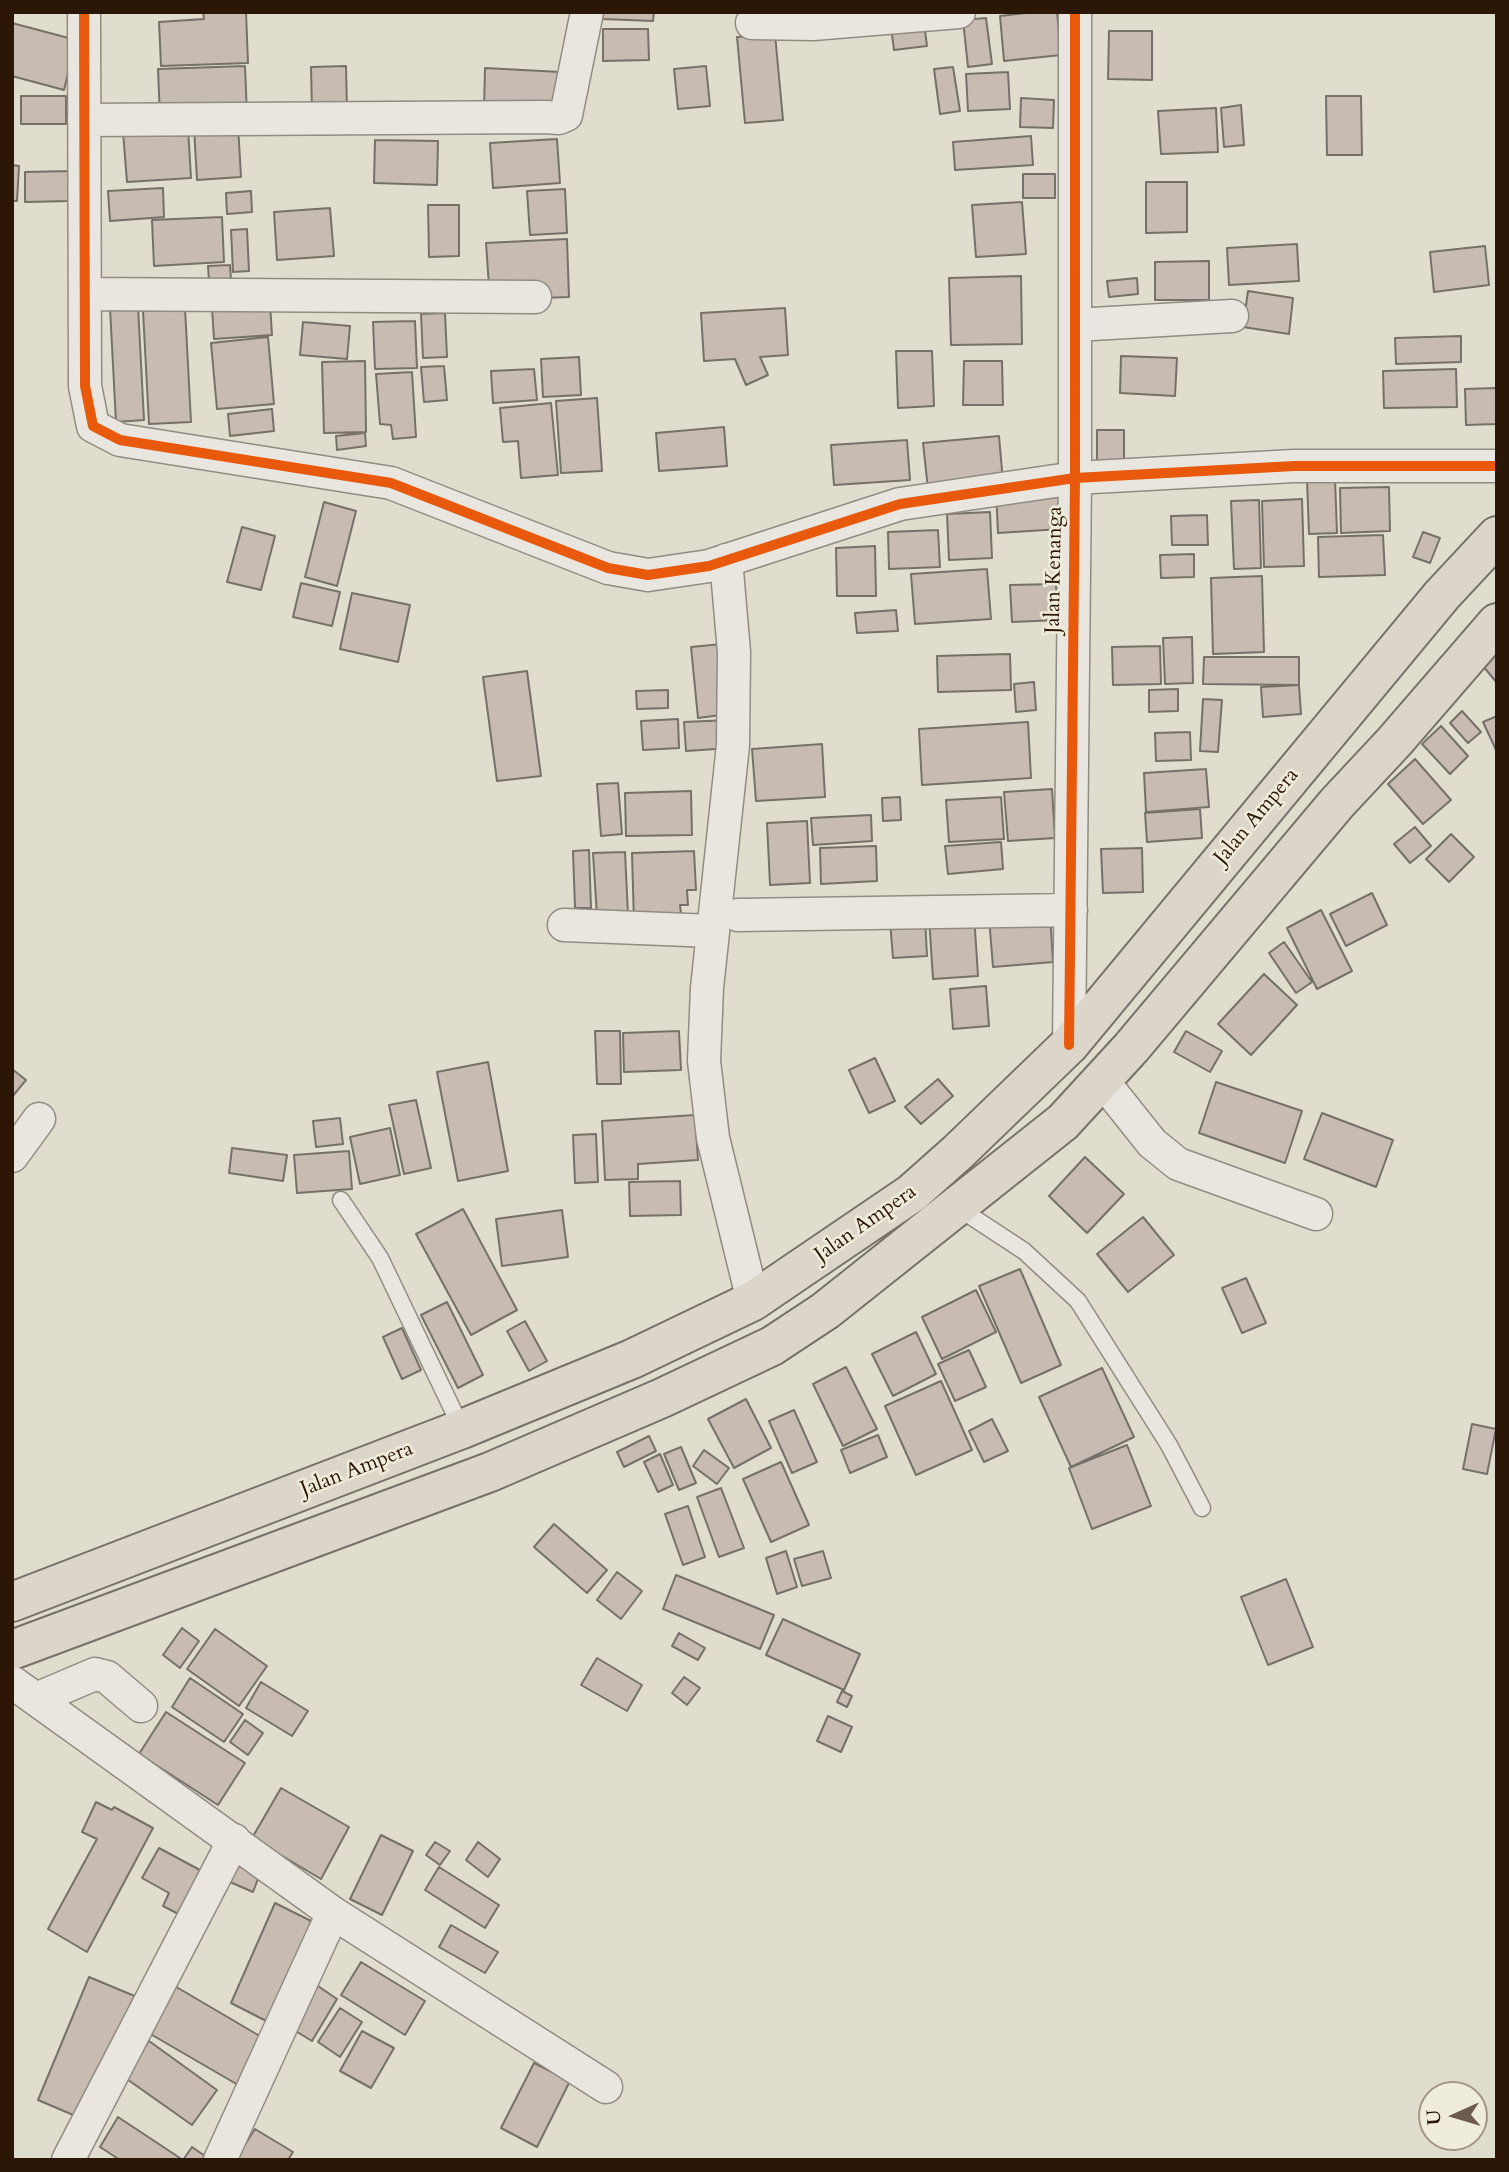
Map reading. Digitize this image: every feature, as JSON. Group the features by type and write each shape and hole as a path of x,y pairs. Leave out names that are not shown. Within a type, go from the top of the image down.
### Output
{"main road":[{"name":"Jalan Ampera","path":"12,1602 462,1429 632,1359 753,1301 912,1193 1069,1045 1433,606 1497,536"},
{"name":"Jalan Ampera","path":"12,1650 490,1472 748,1358 772,1346 825,1311 1063,1122 1131,1048 1337,803 1497,623"}],"street":[{"path":"84,12 85,386 93,426 120,440 391,483 608,568 648,575 709,566 900,504 1075,478 1294,466 1497,466"},
{"path":"84,120 559,118 566,115 587,12"},
{"path":"752,23 813,24 958,12"},
{"name":"Jalan Kenanga","path":"1069,1045 1075,478 1075,12"},
{"path":"85,294 535,297"},
{"path":"1075,325 1232,316"},
{"path":"726,560 734,652 734,731 725,923 706,988 704,1061 713,1138 753,1301"},
{"path":"564,925 725,923 1071,910"},
{"path":"1101,1079 1152,1143 1178,1164 1316,1213"},
{"path":"12,1156 39,1119"},
{"path":"24,1691 95,1674 107,1677 141,1706"},
{"path":"24,1691 333,1913 606,2087"},
{"path":"68,2160 234,1840"},
{"path":"220,2160 333,1913"}],"lane":[{"path":"341,1200 380,1258 462,1429"},
{"path":"957,1207 1024,1251 1078,1301 1169,1445 1202,1508"}],"building":[{"path":"203,12 246,12 248,63 161,66 159,22 204,19"},
{"path":"602,12 654,12 653,21 602,19"},
{"path":"1057,12 1061,55 1004,61 1000,16"},
{"path":"986,18 992,64 968,67 963,20"},
{"path":"12,23 76,40 64,90 12,76"},
{"path":"924,23 927,46 894,50 891,27"},
{"path":"603,29 648,29 649,60 603,61"},
{"path":"1109,31 1152,31 1152,80 1108,79"},
{"path":"775,34 783,120 745,123 737,37"},
{"path":"245,66 247,115 160,118 158,69"},
{"path":"346,66 347,110 312,111 311,67"},
{"path":"706,66 710,106 678,109 674,69"},
{"path":"953,67 960,111 940,114 934,69"},
{"path":"485,68 560,72 558,111 484,108"},
{"path":"1008,72 1010,109 968,111 966,74"},
{"path":"21,96 66,96 66,124 21,124"},
{"path":"1326,96 1361,96 1362,155 1327,155"},
{"path":"1021,98 1054,100 1053,128 1020,127"},
{"path":"1241,105 1244,145 1224,147 1221,108"},
{"path":"1216,108 1218,152 1161,154 1158,111"},
{"path":"238,125 241,177 197,180 194,128"},
{"path":"188,128 191,178 127,182 123,132"},
{"path":"1031,136 1033,165 955,170 953,142"},
{"path":"557,139 560,183 493,188 490,143"},
{"path":"375,140 438,141 437,185 374,183"},
{"path":"12,165 19,166 17,201 12,201"},
{"path":"69,171 70,201 25,202 25,172"},
{"path":"1023,174 1055,174 1055,198 1023,198"},
{"path":"1146,182 1187,182 1187,232 1146,233"},
{"path":"163,188 164,217 110,221 108,191"},
{"path":"565,189 567,233 530,235 527,191"},
{"path":"251,191 252,212 227,214 226,193"},
{"path":"1022,202 1026,254 976,257 972,205"},
{"path":"428,205 459,205 459,256 429,257"},
{"path":"330,208 334,256 277,260 274,212"},
{"path":"222,217 224,262 154,266 152,220"},
{"path":"247,229 249,271 233,272 231,230"},
{"path":"567,239 569,297 541,298 489,286 486,243"},
{"path":"1297,244 1299,281 1229,285 1227,248"},
{"path":"1485,246 1489,285 1434,292 1430,252"},
{"path":"1209,261 1209,300 1155,300 1155,262"},
{"path":"230,265 231,279 209,281 208,266"},
{"path":"1021,276 1022,344 951,345 949,278"},
{"path":"1137,278 1138,294 1109,297 1107,281"},
{"path":"1248,291 1293,298 1289,334 1243,327"},
{"path":"270,304 272,335 214,339 212,308"},
{"path":"138,306 144,420 116,422 110,308"},
{"path":"185,308 191,422 149,424 143,311"},
{"path":"785,308 788,355 760,357 768,375 746,385 735,359 704,361 701,313"},
{"path":"445,313 447,357 423,358 421,314"},
{"path":"415,321 417,368 375,369 373,322"},
{"path":"303,322 350,326 347,359 300,355"},
{"path":"1461,336 1461,362 1396,364 1395,338"},
{"path":"268,337 274,404 217,409 211,343"},
{"path":"896,351 932,351 934,406 898,408"},
{"path":"1121,356 1177,358 1175,396 1120,393"},
{"path":"579,357 581,395 543,397 541,359"},
{"path":"365,361 366,432 324,433 322,362"},
{"path":"964,361 1002,361 1003,405 963,405"},
{"path":"444,366 447,400 424,402 421,367"},
{"path":"534,369 537,400 493,403 491,371"},
{"path":"1456,369 1457,407 1384,408 1383,371"},
{"path":"412,372 416,437 393,439 391,425 380,424 376,374"},
{"path":"1497,388 1497,424 1466,425 1465,389"},
{"path":"597,398 602,471 561,473 556,401"},
{"path":"551,403 558,475 521,478 518,441 503,442 500,408"},
{"path":"272,409 274,431 230,436 228,414"},
{"path":"724,427 727,466 659,471 656,433"},
{"path":"1097,430 1124,430 1124,460 1097,460"},
{"path":"365,433 366,446 337,450 336,436"},
{"path":"999,436 1003,482 928,489 923,443"},
{"path":"907,440 910,480 834,485 831,445"},
{"path":"1335,479 1337,533 1309,534 1307,480"},
{"path":"1058,486 1061,529 998,533 996,491"},
{"path":"1389,487 1390,531 1341,533 1340,488"},
{"path":"1302,499 1304,566 1264,567 1262,501"},
{"path":"1259,500 1261,568 1234,569 1231,501"},
{"path":"324,502 356,511 337,586 305,577"},
{"path":"990,512 992,558 949,560 947,514"},
{"path":"1207,515 1208,545 1172,545 1171,516"},
{"path":"242,527 275,536 261,590 227,582"},
{"path":"938,530 940,567 889,569 888,532"},
{"path":"1423,532 1440,538 1430,563 1413,557"},
{"path":"1383,535 1385,575 1319,577 1318,537"},
{"path":"875,546 876,596 837,596 836,548"},
{"path":"1194,554 1194,577 1161,578 1160,555"},
{"path":"987,569 991,619 915,624 911,574"},
{"path":"1262,576 1264,652 1213,654 1211,578"},
{"path":"301,583 340,592 332,626 293,617"},
{"path":"1056,584 1058,620 1012,622 1010,585"},
{"path":"352,593 410,605 398,662 340,649"},
{"path":"896,610 898,631 857,633 855,613"},
{"path":"1192,637 1193,683 1165,684 1163,638"},
{"path":"722,644 729,714 698,718 691,647"},
{"path":"1497,645 1497,683 1478,660"},
{"path":"1160,646 1161,684 1113,685 1112,647"},
{"path":"1010,654 1011,690 938,692 937,656"},
{"path":"1204,657 1299,657 1299,685 1203,684"},
{"path":"527,671 541,776 497,781 483,677"},
{"path":"1034,682 1036,710 1016,712 1014,684"},
{"path":"1299,685 1301,714 1263,717 1261,687"},
{"path":"1178,689 1178,711 1149,712 1149,690"},
{"path":"668,690 668,708 637,709 636,691"},
{"path":"1203,699 1222,700 1218,752 1200,751"},
{"path":"1462,711 1481,732 1468,743 1450,723"},
{"path":"1497,716 1497,752 1483,722"},
{"path":"678,719 679,748 643,750 641,721"},
{"path":"729,720 731,748 686,751 684,722"},
{"path":"1028,722 1031,778 922,785 919,729"},
{"path":"1441,726 1468,756 1450,774 1422,744"},
{"path":"1190,732 1191,760 1156,761 1155,733"},
{"path":"822,744 825,797 756,801 752,749"},
{"path":"1415,759 1451,800 1423,824 1388,784"},
{"path":"1206,769 1209,807 1146,812 1144,773"},
{"path":"618,783 622,834 601,836 597,784"},
{"path":"1052,789 1055,838 1008,841 1004,792"},
{"path":"691,791 692,835 626,836 625,793"},
{"path":"900,797 901,820 883,821 882,798"},
{"path":"1001,797 1004,839 949,842 946,800"},
{"path":"1200,809 1202,838 1147,842 1145,813"},
{"path":"871,815 872,841 813,845 811,818"},
{"path":"807,821 810,883 770,885 767,823"},
{"path":"1415,827 1431,846 1410,863 1394,844"},
{"path":"1451,834 1474,857 1449,882 1426,859"},
{"path":"1001,842 1003,869 948,874 945,846"},
{"path":"876,846 877,881 821,884 820,848"},
{"path":"1142,848 1143,892 1103,893 1101,849"},
{"path":"589,850 591,908 575,908 573,851"},
{"path":"694,851 696,890 687,890 688,905 680,905 682,922 634,923 632,853"},
{"path":"625,852 628,915 597,916 593,853"},
{"path":"1372,893 1387,925 1346,946 1330,914"},
{"path":"1321,910 1352,971 1317,989 1287,928"},
{"path":"1050,913 1053,962 993,967 989,917"},
{"path":"974,914 978,976 933,979 929,917"},
{"path":"925,918 927,956 893,958 890,921"},
{"path":"1284,942 1312,982 1296,993 1269,953"},
{"path":"1264,974 1297,1005 1251,1055 1218,1024"},
{"path":"986,986 989,1026 953,1029 950,989"},
{"path":"595,1031 620,1031 621,1084 597,1084"},
{"path":"679,1031 681,1070 624,1072 623,1033"},
{"path":"1186,1031 1222,1051 1210,1072 1174,1052"},
{"path":"875,1058 895,1101 869,1113 849,1070"},
{"path":"488,1062 508,1171 458,1181 437,1072"},
{"path":"12,1069 26,1080 12,1097"},
{"path":"938,1079 953,1096 921,1124 905,1107"},
{"path":"1216,1082 1302,1111 1285,1163 1199,1133"},
{"path":"416,1100 431,1168 404,1174 389,1105"},
{"path":"1322,1113 1393,1140 1376,1187 1304,1159"},
{"path":"695,1115 698,1160 638,1164 638,1179 605,1180 602,1121"},
{"path":"340,1118 343,1144 316,1147 313,1121"},
{"path":"390,1128 400,1175 360,1184 350,1137"},
{"path":"596,1134 598,1182 575,1183 573,1135"},
{"path":"232,1148 287,1155 283,1181 229,1173"},
{"path":"349,1151 352,1189 297,1193 294,1155"},
{"path":"1085,1157 1124,1194 1087,1233 1049,1196"},
{"path":"680,1181 681,1215 630,1216 629,1182"},
{"path":"463,1209 517,1310 471,1335 416,1234"},
{"path":"562,1210 568,1257 502,1266 496,1219"},
{"path":"1143,1217 1174,1255 1128,1292 1097,1254"},
{"path":"1020,1269 1061,1365 1021,1383 979,1286"},
{"path":"1246,1278 1266,1323 1242,1333 1222,1288"},
{"path":"976,1290 996,1332 942,1359 922,1317"},
{"path":"447,1302 483,1375 458,1388 421,1315"},
{"path":"525,1321 547,1361 529,1371 507,1331"},
{"path":"402,1328 421,1370 402,1379 383,1337"},
{"path":"916,1332 936,1374 893,1396 872,1354"},
{"path":"969,1350 986,1387 955,1401 938,1364"},
{"path":"846,1367 877,1429 843,1446 813,1384"},
{"path":"1102,1368 1134,1437 1071,1467 1039,1397"},
{"path":"941,1381 972,1450 916,1475 885,1406"},
{"path":"746,1399 771,1448 734,1468 708,1419"},
{"path":"794,1410 817,1462 792,1473 769,1421"},
{"path":"992,1419 1008,1451 984,1462 969,1431"},
{"path":"1472,1424 1496,1429 1487,1474 1463,1469"},
{"path":"878,1435 887,1457 850,1473 841,1450"},
{"path":"649,1436 656,1451 624,1467 617,1452"},
{"path":"1127,1445 1151,1506 1092,1529 1069,1468"},
{"path":"681,1447 696,1483 679,1490 664,1454"},
{"path":"704,1450 729,1468 717,1484 693,1466"},
{"path":"660,1454 673,1485 658,1492 644,1462"},
{"path":"781,1462 809,1525 771,1542 743,1479"},
{"path":"721,1488 744,1548 719,1557 697,1497"},
{"path":"688,1506 705,1557 683,1565 665,1514"},
{"path":"554,1524 607,1570 587,1593 534,1547"},
{"path":"786,1551 797,1587 777,1594 766,1558"},
{"path":"823,1551 831,1578 802,1586 794,1559"},
{"path":"617,1572 642,1591 621,1619 597,1600"},
{"path":"676,1575 774,1615 760,1649 663,1609"},
{"path":"1286,1579 1313,1647 1268,1665 1241,1597"},
{"path":"783,1619 860,1654 844,1690 766,1655"},
{"path":"182,1628 199,1641 180,1668 163,1655"},
{"path":"215,1629 267,1666 239,1706 187,1669"},
{"path":"679,1633 705,1648 698,1660 672,1646"},
{"path":"597,1658 642,1685 627,1711 581,1685"},
{"path":"684,1677 700,1688 687,1705 672,1693"},
{"path":"190,1678 243,1714 224,1742 172,1707"},
{"path":"261,1682 308,1711 292,1736 246,1708"},
{"path":"842,1691 852,1696 847,1707 837,1702"},
{"path":"166,1712 245,1763 218,1805 139,1754"},
{"path":"828,1716 852,1727 841,1752 817,1741"},
{"path":"245,1720 263,1733 248,1755 230,1742"},
{"path":"281,1788 349,1827 321,1879 252,1838"},
{"path":"96,1802 112,1810 114,1807 153,1828 87,1952 48,1929 97,1839 82,1832"},
{"path":"381,1835 413,1851 382,1915 350,1899"},
{"path":"435,1842 450,1851 440,1865 426,1855"},
{"path":"478,1842 500,1859 488,1877 466,1860"},
{"path":"159,1848 211,1876 186,1918 163,1906 169,1893 142,1878"},
{"path":"237,1864 260,1874 253,1892 230,1882"},
{"path":"439,1867 499,1905 485,1928 425,1890"},
{"path":"275,1903 321,1926 276,2026 231,2003"},
{"path":"451,1925 498,1952 485,1973 439,1947"},
{"path":"361,1962 425,2001 405,2035 341,1995"},
{"path":"89,1977 137,1997 85,2120 38,2100"},
{"path":"315,1984 337,1999 312,2041 289,2027"},
{"path":"173,1985 270,2042 245,2089 147,2032"},
{"path":"340,2008 362,2022 340,2057 318,2042"},
{"path":"362,2031 394,2048 371,2088 340,2071"},
{"path":"149,2041 217,2090 192,2125 124,2077"},
{"path":"534,2063 570,2081 537,2147 501,2128"},
{"path":"118,2117 180,2158 179,2160 120,2160 100,2147"},
{"path":"255,2129 293,2152 288,2160 235,2160"},
{"path":"192,2147 205,2156 202,2160 183,2160"}],"cycle path":[{"path":"84,12 85,386 93,426 120,440 391,483 608,568 648,575 709,566 900,504 1075,478 1294,466 1497,466"},
{"path":"1069,1045 1075,478 1075,12"}]}
